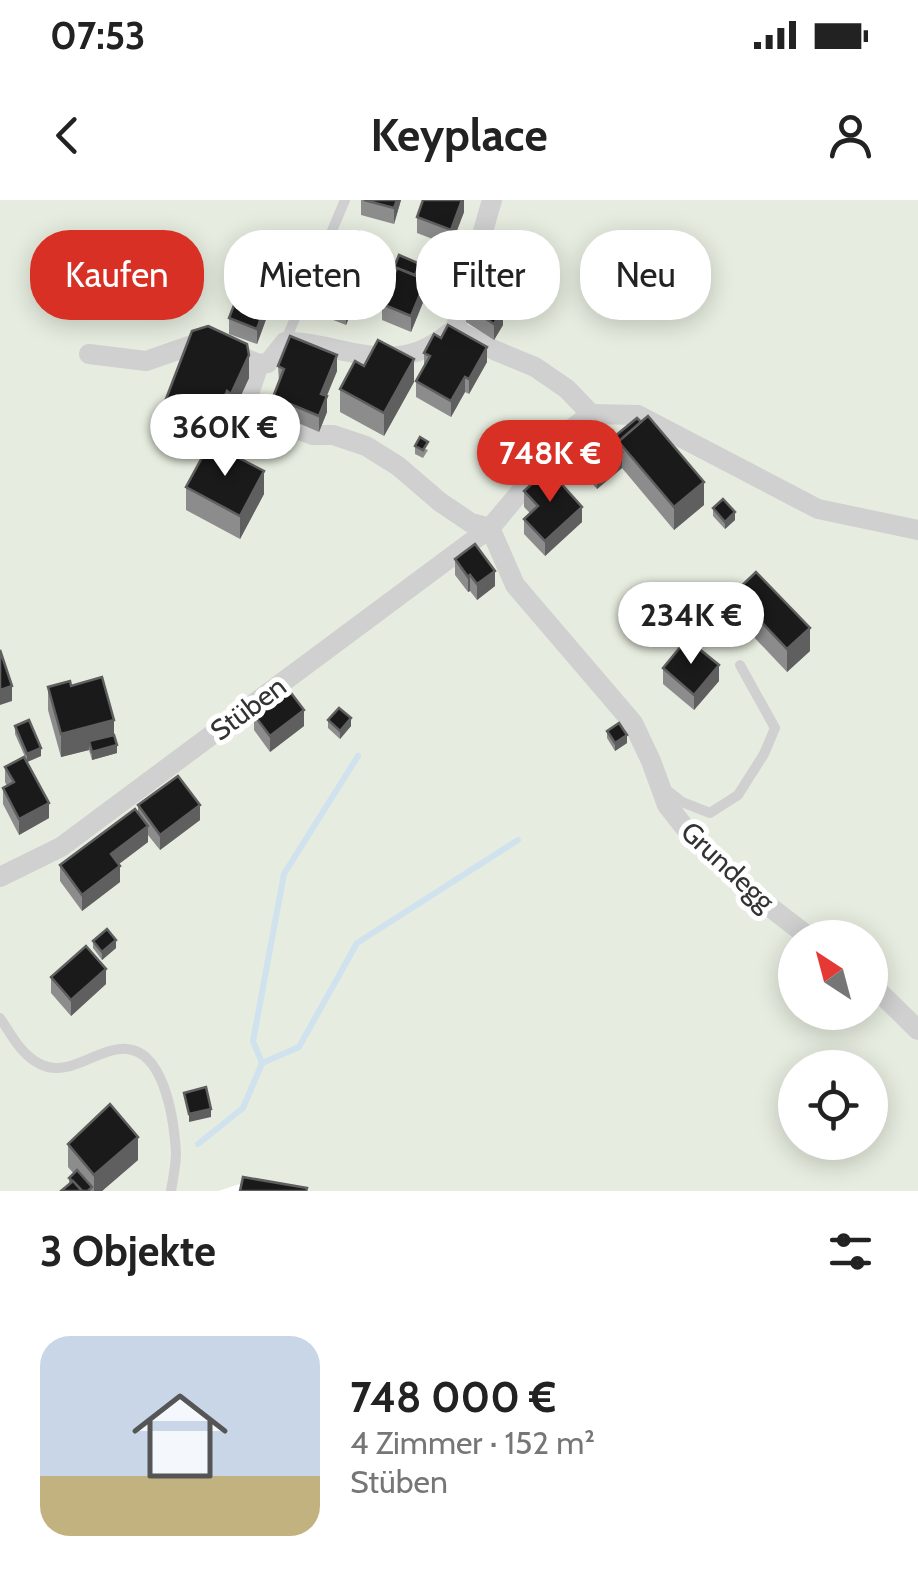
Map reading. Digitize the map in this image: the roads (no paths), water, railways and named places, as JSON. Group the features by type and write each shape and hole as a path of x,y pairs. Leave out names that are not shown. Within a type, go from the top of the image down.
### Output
{"street":[{"path":"90,354 146,361 192,344 214,346 260,364 268,363 284,342 390,358 428,347 455,329 492,200"},
{"path":"455,329 535,366 591,414 638,415 818,509 918,530"},
{"path":"260,364 246,403 251,412 312,436 333,435 366,446 471,523 490,528 515,585 633,723 659,783"},
{"name":"Stüben","path":"0,877 61,848 490,528 560,438 591,414"},
{"name":"Grundegg","path":"659,783 666,805 693,838 787,920"},
{"path":"888,1001 918,1030"}],"lane":[{"path":"284,342 346,200"},
{"path":"659,783 682,802 710,813 738,795 775,728 740,666"},
{"path":"0,1018 23,1051 42,1066 66,1067 119,1048 135,1050 152,1061 170,1112 176,1156 172,1191"}],"waterway":[{"path":"198,1144 243,1108 262,1063 253,1041 284,874 358,756"},
{"path":"262,1063 299,1047 357,943 518,840"}]}
